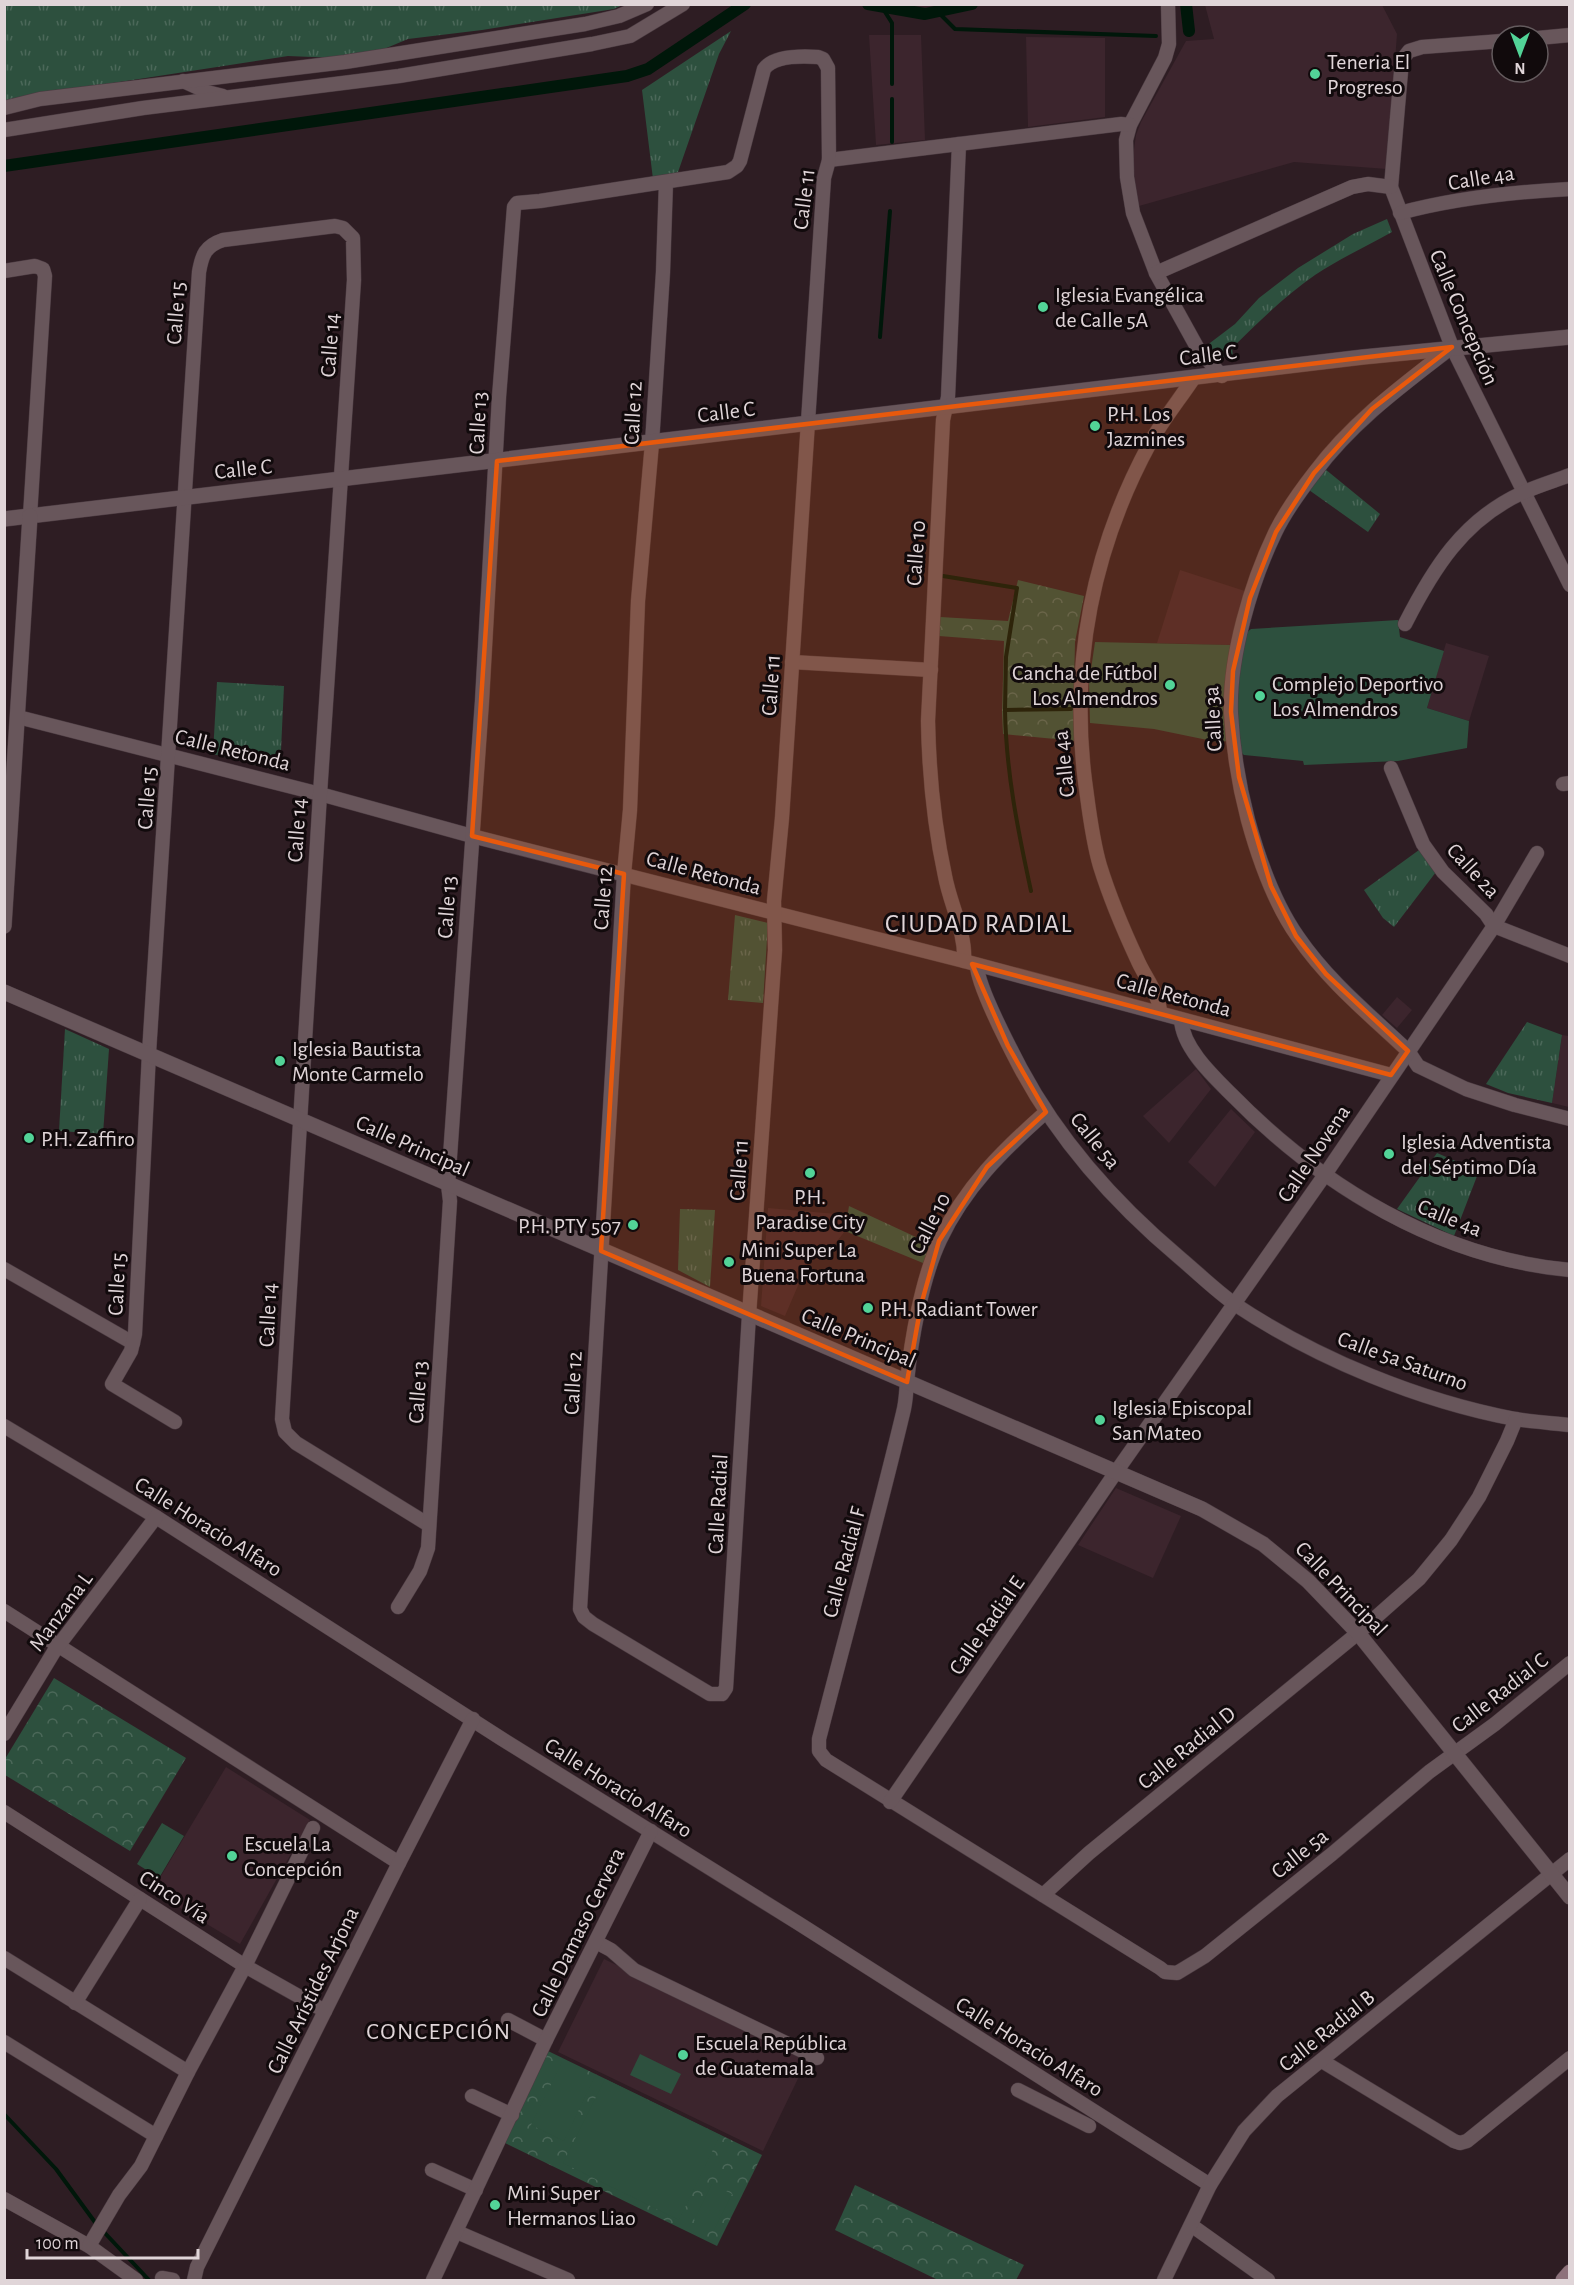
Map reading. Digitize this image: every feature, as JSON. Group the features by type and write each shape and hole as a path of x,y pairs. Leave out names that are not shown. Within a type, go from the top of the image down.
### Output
{"main road":[{"path":"1563,2280 1569,2272"}],"street":[{"path":"4,108 40,99 345,62 536,32 619,16 647,4"},
{"path":"4,130 143,108 399,76 592,44 630,36 683,4"},
{"path":"1168,4 1169,44 1165,58 1130,124 1126,155 1130,199 1139,232 1156,273 1198,349 1222,376"},
{"path":"536,32 563,41 592,44"},
{"path":"495,60 517,48 536,32"},
{"path":"1550,37 1569,35"},
{"name":"Calle Concepción","path":"1490,42 1422,47 1409,51 1402,60 1391,187 1452,347 1569,585"},
{"name":"Calle 11","path":"666,182 723,173 733,169 740,161 767,64 780,60 812,57 823,59 828,68 829,160 824,178 775,914 775,950 749,1315"},
{"path":"183,81 207,92 234,97"},
{"path":"143,108 165,97 183,81"},
{"path":"829,160 1042,132 1130,124"},
{"name":"Calle 10","path":"959,144 948,397 945,408 933,588 929,764 933,813 945,878 963,948 970,963"},
{"name":"Calle 13","path":"399,1607 426,1558 429,1525 450,1201 448,1185 497,461 499,397 515,204 666,182"},
{"name":"Calle 12","path":"666,182 652,443 638,601 630,810 624,874 580,1609 584,1617 711,1694 722,1694"},
{"path":"1156,273 1352,187 1368,184 1391,187"},
{"name":"Calle 4a","path":"1400,213 1528,191 1569,189"},
{"name":"Calle 15","path":"175,1422 112,1384 133,1343 170,756 183,497 199,272 206,249 223,240 335,226 349,231"},
{"name":"Calle 14","path":"349,231 354,247 354,280 282,1419 285,1432 296,1443 429,1525"},
{"path":"4,271 35,266 43,269 45,276 30,516 11,715 4,926"},
{"path":"1452,347 1569,336"},
{"name":"Calle C","path":"4,519 1452,347"},
{"name":"Calle 3a","path":"1452,347 1372,409 1343,438 1314,473 1276,532 1250,598 1233,671 1231,712 1239,777 1255,847 1270,886 1296,936 1326,974 1408,1051 1418,1066 1466,1089 1569,1119"},
{"name":"Calle 4a","path":"1160,1013 1158,1002 1138,961 1100,866 1089,813 1079,719 1089,609 1108,536 1151,441 1193,379"},
{"path":"1405,624 1442,558 1485,516 1523,492 1569,475"},
{"path":"792,662 931,670"},
{"name":"Calle Retonda","path":"11,715 970,963 1391,1075"},
{"name":"Calle 2a","path":"1391,768 1423,844 1443,872 1486,914 1494,926 1569,956"},
{"name":"Calle Novena","path":"1116,1472 1324,1176 1494,926 1537,854"},
{"name":"Calle 5a","path":"970,963 1008,1046 1046,1112 1085,1162 1144,1228 1235,1304"},
{"name":"Calle Principal","path":"4,992 150,1053 448,1185 1202,1509 1263,1544 1308,1581 1358,1633 1569,1897"},
{"name":"Calle 4a","path":"1181,1020 1183,1033 1196,1055 1218,1081 1260,1124 1324,1176 1371,1204 1440,1238 1509,1260 1569,1270"},
{"name":"Calle 10","path":"907,1382 928,1274 939,1241 959,1205 987,1167 1046,1112"},
{"path":"4,1269 133,1343"},
{"name":"Calle 5a Saturno","path":"1235,1304 1291,1338 1360,1372 1440,1399 1516,1419 1569,1425"},
{"name":"Calle Radial","path":"722,1694 728,1678 749,1315"},
{"name":"Calle Radial F","path":"890,1802 826,1760 819,1751 819,1739 903,1413 907,1382"},
{"name":"Calle Radial D","path":"1043,1895 1089,1853 1358,1633 1419,1579 1451,1540 1479,1497 1516,1419"},
{"name":"Calle Horacio Alfaro","path":"4,1426 156,1517 1210,2185"},
{"name":"Calle Radial E","path":"890,1802 1116,1472"},
{"name":"Manzana L","path":"4,1734 54,1651 156,1517"},
{"path":"4,1611 54,1651 399,1863"},
{"name":"Calle Radial C","path":"1455,1754 1569,1663"},
{"name":"Calle Arístides Arjona","path":"194,2280 197,2266 473,1719"},
{"name":"Calle 5a","path":"1043,1895 1165,1972 1177,1972 1204,1956 1332,1854 1410,1787 1455,1754"},
{"path":"890,1802 1043,1895"},
{"name":"Cinco Vía","path":"4,1812 245,1966 325,2011"},
{"path":"92,2241 141,2166 245,1966 313,1828"},
{"name":"Calle Damaso Cervera","path":"433,2280 546,2040 651,1831"},
{"name":"Calle Radial B","path":"1164,2280 1210,2185 1244,2131 1278,2096 1569,1859"},
{"path":"75,2003 140,1899"},
{"path":"596,1942 611,1950 634,1970 817,2058"},
{"path":"4,1958 188,2072"},
{"path":"508,2020 546,2040"},
{"path":"4,2042 156,2136"},
{"path":"1322,2061 1454,2142 1460,2143 1503,2113 1569,2058"},
{"path":"1018,2090 1089,2126"},
{"path":"472,2096 512,2115"},
{"path":"1076,2119 1084,2106"},
{"path":"432,2170 476,2190"},
{"path":"4,2199 92,2241 136,2280"},
{"path":"1191,2225 1268,2280"},
{"path":"457,2232 568,2280"}],"highlighted area":[{"path":"1452,347 1372,409 1314,473 1276,532 1250,598 1233,671 1231,712 1239,777 1271,886 1296,936 1326,974 1408,1051 1391,1075 972,964 1008,1046 1046,1112 987,1167 939,1241 921,1305 907,1382 601,1251 624,874 472,836 497,461"}],"shaded area":[{"path":"1205,5 1382,5 1397,34 1387,169 1294,162 1139,206 1135,190 1133,156 1136,135 1186,41 1214,39"},
{"path":"869,35 921,35 925,140 876,145"},
{"path":"1026,37 1105,38 1105,117 1028,127"},
{"path":"1180,570 1245,591 1231,645 1157,643"},
{"path":"1446,643 1489,656 1469,721 1427,708"},
{"path":"1397,997 1412,1010 1397,1028 1382,1015"},
{"path":"1562,1035 1569,1036 1569,1107 1552,1103"},
{"path":"1196,1069 1211,1089 1169,1143 1143,1116"},
{"path":"1231,1109 1255,1132 1215,1187 1188,1162"},
{"path":"768,1208 848,1215 845,1231 824,1258 812,1253 785,1316 761,1306"},
{"path":"1116,1488 1181,1516 1153,1578 1078,1545"},
{"name":"Escuela La Concepción","path":"226,1767 310,1820 240,1944 152,1891"},
{"name":"Escuela República de Guatemala","path":"604,1959 808,2058 763,2151 558,2052"}],"green space":[{"path":"5,5 622,5 614,9 482,30 408,39 384,49 336,58 288,56 61,91 5,106"},
{"path":"731,31 719,54 677,175 653,179 642,90"},
{"path":"1387,219 1392,232 1304,283 1232,348 1233,356 1218,357 1206,346 1235,324 1259,298 1298,268 1353,234"},
{"path":"1325,469 1380,514 1368,532 1309,490"},
{"path":"1018,580 1084,596 1075,642 1076,741 1003,734 1004,641 939,636 940,617 1008,621"},
{"name":"Complejo Deportivo Los Almendros","path":"1398,620 1400,637 1444,651 1427,708 1469,721 1467,748 1398,761 1304,765 1303,761 1244,755 1228,741 1217,742 1154,729 1090,723 1089,683 1095,642 1231,645 1251,629"},
{"path":"217,682 284,686 280,771 213,754"},
{"path":"1419,850 1436,872 1394,927 1383,918 1364,890"},
{"path":"735,915 768,923 763,1003 728,1000"},
{"path":"1527,1022 1562,1035 1552,1103 1508,1093 1486,1084"},
{"path":"65,1029 109,1049 103,1134 59,1131"},
{"path":"1437,1153 1479,1171 1454,1236 1397,1209"},
{"path":"849,1206 931,1244 923,1263 845,1231"},
{"path":"680,1209 715,1210 710,1287 678,1270"},
{"path":"54,1678 186,1758 130,1851 5,1775 5,1759"},
{"path":"162,1823 184,1836 159,1878 137,1864"},
{"path":"548,2051 762,2155 717,2246 503,2142"},
{"path":"640,2054 681,2074 671,2094 630,2075"},
{"path":"562,2062 594,2078 564,2141 531,2125"},
{"path":"605,2079 720,2135 679,2220 563,2163"},
{"path":"712,2184 732,2194 714,2230 694,2220"},
{"path":"855,2185 1024,2265 1016,2280 938,2280 835,2230"}],"waterway":[{"path":"4,166 627,76 648,69 745,4"},
{"path":"868,4 925,14 972,4"},
{"path":"880,4 892,23 892,84"},
{"path":"1186,4 1189,31"},
{"path":"938,12 955,29 1156,36"},
{"path":"892,99 892,142"},
{"path":"880,337 890,211"},
{"path":"943,576 1017,588 1006,657 1005,710 1071,709"},
{"path":"1005,710 1010,779 1031,891"},
{"path":"4,2114 56,2169 97,2225"},
{"path":"103,2231 149,2280"}],"place":[{"name":"Teneria El Progreso","path":"1315,74"},
{"name":"Iglesia Evangélica de Calle 5A","path":"1043,307"},
{"name":"P.H. Los Jazmines","path":"1095,426"},
{"name":"Cancha de Fútbol Los Almendros","path":"1170,685"},
{"name":"Complejo Deportivo Los Almendros","path":"1260,696"},
{"name":"Iglesia Bautista Monte Carmelo","path":"280,1061"},
{"name":"P.H. Zaffiro","path":"29,1138"},
{"name":"Iglesia Adventista del Séptimo Día","path":"1389,1154"},
{"name":"P.H. Paradise City","path":"810,1173"},
{"name":"P.H. PTY 507","path":"633,1225"},
{"name":"Mini Super La Buena Fortuna","path":"729,1262"},
{"name":"P.H. Radiant Tower","path":"868,1308"},
{"name":"Iglesia Episcopal San Mateo","path":"1100,1420"},
{"name":"Escuela La Concepción","path":"232,1856"},
{"name":"Escuela República de Guatemala","path":"683,2055"},
{"name":"Mini Super Hermanos Liao","path":"495,2205"}],"district":[{"name":"CIUDAD RADIAL","path":"979,923"},
{"name":"CONCEPCIÓN","path":"439,2031"}]}
